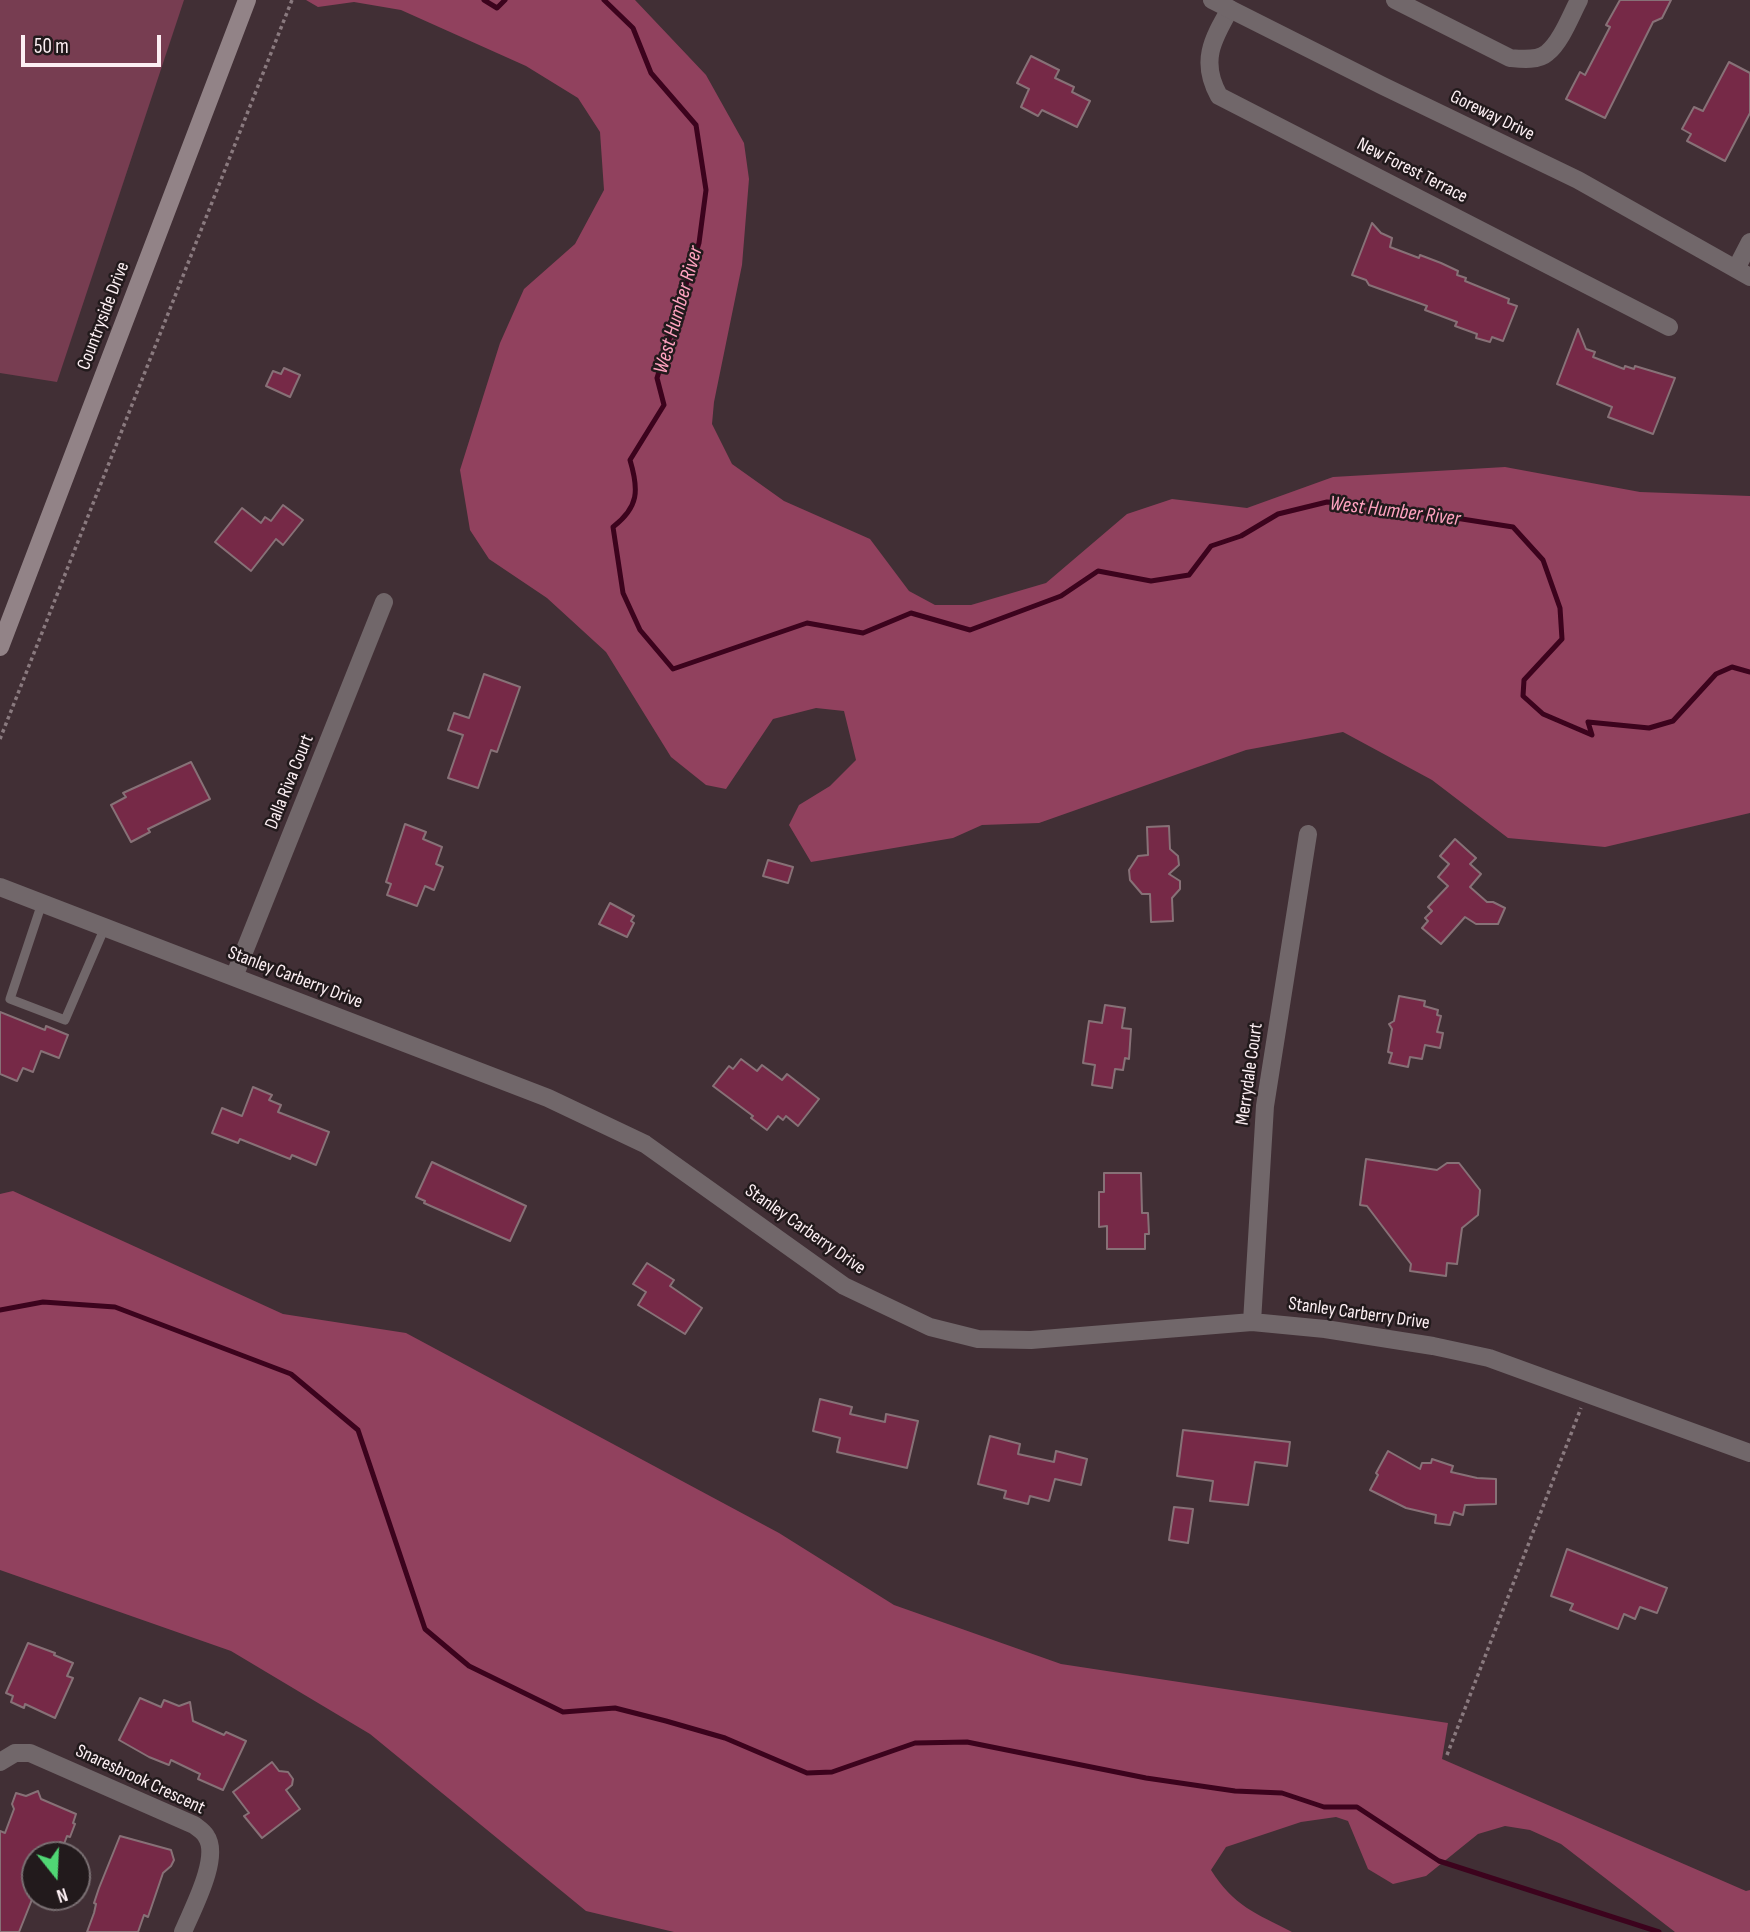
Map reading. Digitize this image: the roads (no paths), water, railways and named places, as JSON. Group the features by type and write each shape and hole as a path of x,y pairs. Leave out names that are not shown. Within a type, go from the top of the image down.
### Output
{"main road":[{"name":"Countryside Drive","path":"0,647 247,0"}],"street":[{"name":"Goreway Drive","path":"1212,0 1578,180 1743,273"},
{"path":"1395,0 1510,58 1529,59 1547,54 1579,0"},
{"name":"New Forest Terrace","path":"1230,9 1213,38 1210,50 1212,83 1219,96 1669,327"},
{"path":"1743,273 1750,242"},
{"name":"Dalla Riva Court","path":"234,977 384,602"},
{"name":"Merrydale Court","path":"1252,1322 1265,1106 1308,834"},
{"name":"Stanley Carberry Drive","path":"0,887 548,1098 645,1144 844,1286 930,1327 978,1339 1031,1340 1252,1322 1338,1331 1478,1355 1750,1453"},
{"name":"Snaresbrook Crescent","path":"0,1762 15,1753 30,1753 194,1825 206,1836 211,1849 211,1863 183,1932"}],"lane":[{"path":"43,903 9,999 65,1020 105,927"}],"waterway":[{"name":"West Humber River","path":"484,0 497,8 505,0"},
{"name":"West Humber River","path":"604,0 633,28 651,73 696,125 706,190 699,243 657,378 664,405 630,460 635,480 635,497 628,512 613,527 623,593 640,630 673,669 807,623 863,633 911,613 970,630 1061,596 1098,571 1151,581 1189,575 1211,546 1241,536 1278,514 1327,502 1379,506 1513,527 1543,560 1560,608 1562,639 1524,680 1523,696 1543,714 1592,735 1588,722 1649,728 1673,721 1716,674 1732,667 1750,672"},
{"path":"0,1310 43,1302 115,1307 291,1374 358,1430 425,1629 469,1666 563,1712 615,1708 725,1738 807,1773 832,1772 915,1743 967,1742 1146,1778 1235,1791 1282,1793 1324,1807 1357,1807 1439,1861 1659,1932"}]}
